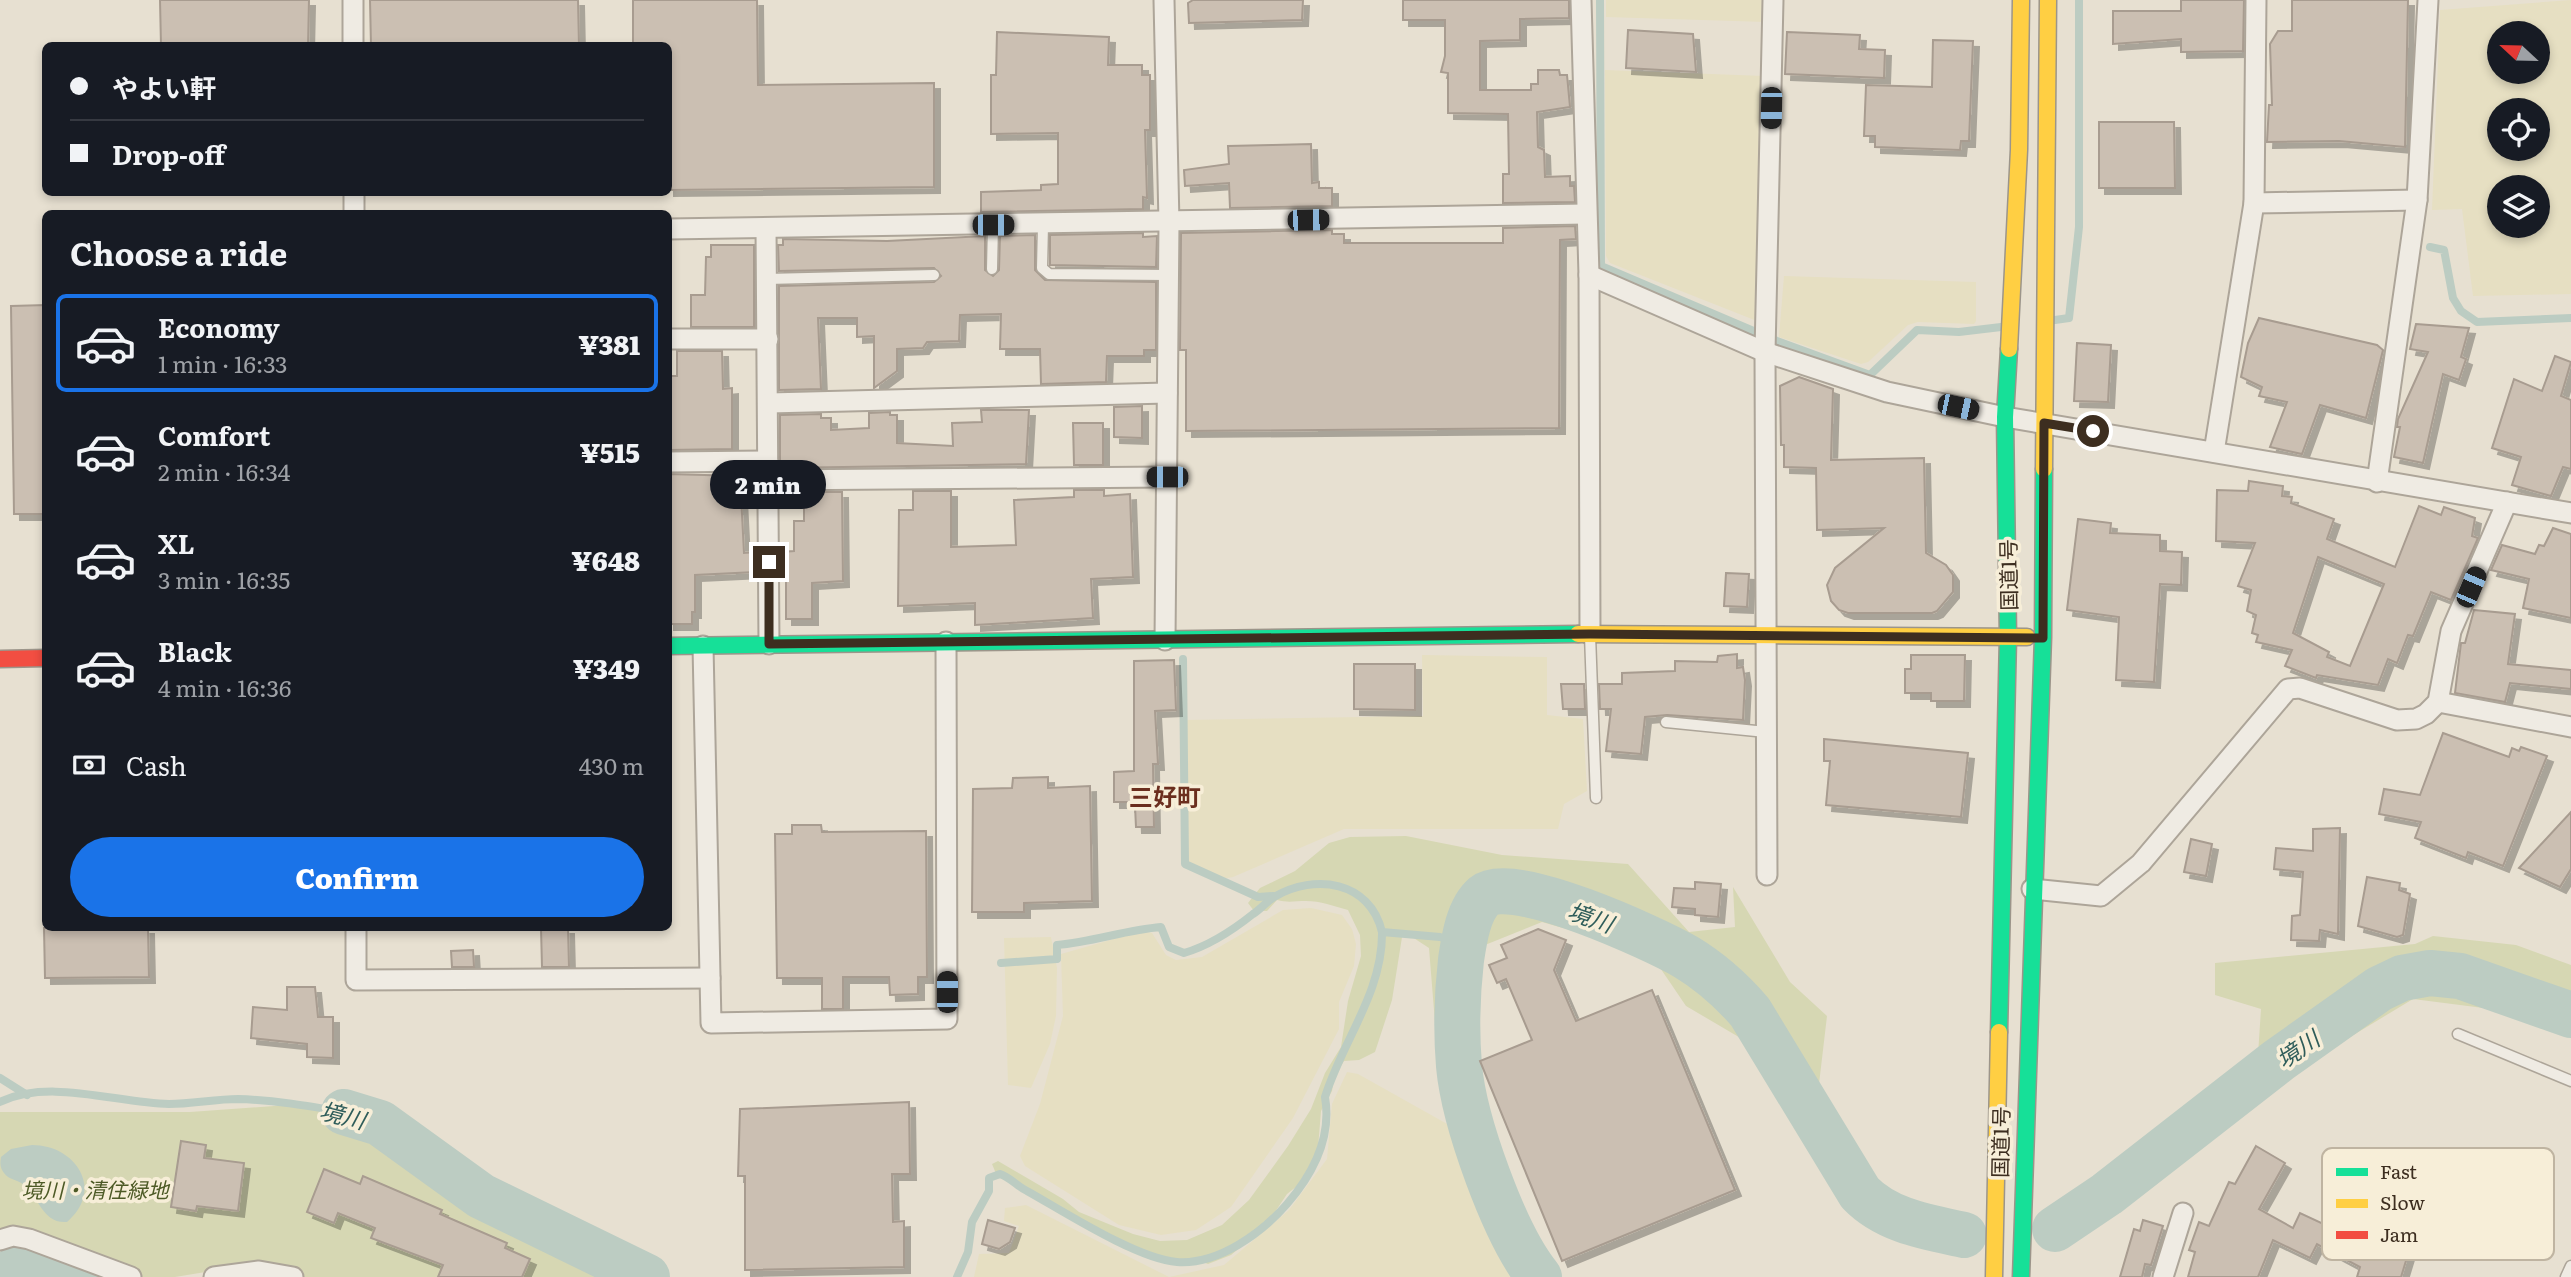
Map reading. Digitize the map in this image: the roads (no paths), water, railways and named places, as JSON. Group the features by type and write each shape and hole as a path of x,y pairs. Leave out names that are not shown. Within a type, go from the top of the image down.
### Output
{"main road":[{"name":"国道1号","path":"1994,1277 2008,637 2004,417 2019,150 2021,0"},
{"name":"国道1号","path":"2021,1277 2032,889 2043,638 2048,0"},
{"path":"672,646 1590,634 2043,638"},
{"path":"0,659 42,658"}],"street":[{"path":"353,0 353,42"},
{"path":"1164,0 1168,223 1165,640"},
{"path":"1581,0 1589,275 1590,634"},
{"path":"1767,875 1765,352 1773,0"},
{"path":"2214,452 2254,203 2256,0"},
{"path":"2377,482 2417,200 2428,0"},
{"path":"2254,203 2417,200"},
{"path":"672,229 1168,223 1586,214"},
{"path":"766,228 769,644"},
{"path":"1589,275 1765,352 1887,392 2004,417 2571,513"},
{"path":"672,339 768,339"},
{"path":"769,403 1167,393"},
{"path":"672,462 769,470 1167,477"},
{"path":"2032,889 2101,896 2141,863 2288,689 2300,688 2397,720 2416,719 2438,702 2451,631 2507,502"},
{"path":"704,646 711,1023 947,1019 946,642"},
{"path":"2438,702 2571,727"},
{"path":"356,931 356,980 710,978"},
{"path":"2163,1277 2183,1213"},
{"path":"0,1240 13,1236 29,1239 131,1277"},
{"path":"214,1277 259,1271 293,1277"}],"lane":[{"path":"992,269 993,225"},
{"path":"1043,225 1042,268 1049,274 1168,275"},
{"path":"766,279 934,275"},
{"path":"1590,634 1595,798"},
{"path":"1666,722 1766,732"},
{"path":"2458,1034 2571,1081"},
{"path":"2566,1277 2571,1266"}],"waterway":[{"path":"1600,0 1601,266 1777,341 1870,375 1917,330 1959,332 2001,327"},
{"path":"2055,320 2069,318 2079,227 2079,0"},
{"path":"2430,247 2444,250 2453,298 2461,311 2477,322 2571,318"},
{"path":"1183,659 1185,864 1258,897 1273,896"},
{"path":"1001,963 1057,959 1057,945 1161,927 1169,947 1184,953 1229,932 1274,897 1306,885 1339,886 1353,892 1366,902 1376,915 1382,932"},
{"name":"境川","path":"1539,1277 1512,1234 1488,1176 1469,1116 1459,1066 1458,999 1465,935 1470,917 1479,902 1484,896 1499,891 1523,893 1584,911 1670,948 1704,969 1750,1012 1860,1193 1871,1203 1895,1216 1922,1226 1964,1235"},
{"path":"957,1277 968,1252 972,1222 989,1191 989,1178 1000,1174 1100,1233 1161,1259 1192,1262 1208,1258 1223,1253 1252,1236 1287,1204 1305,1180 1318,1155 1326,1127 1325,1097 1369,996 1381,954 1382,932 1440,937 1463,944"},
{"name":"境川","path":"2055,1229 2107,1194 2279,1060 2379,989 2402,978 2430,973 2460,976 2571,1015"},
{"path":"0,1078 27,1095"},
{"name":"境川","path":"0,1102 19,1095 61,1092 169,1104 251,1100 344,1112"},
{"name":"境川","path":"344,1112 380,1123 481,1196 647,1277"}],"district":[{"name":"三好町","path":"1165,795"}],"park label":[{"name":"境川・清住緑地","path":"95,1188"}]}
